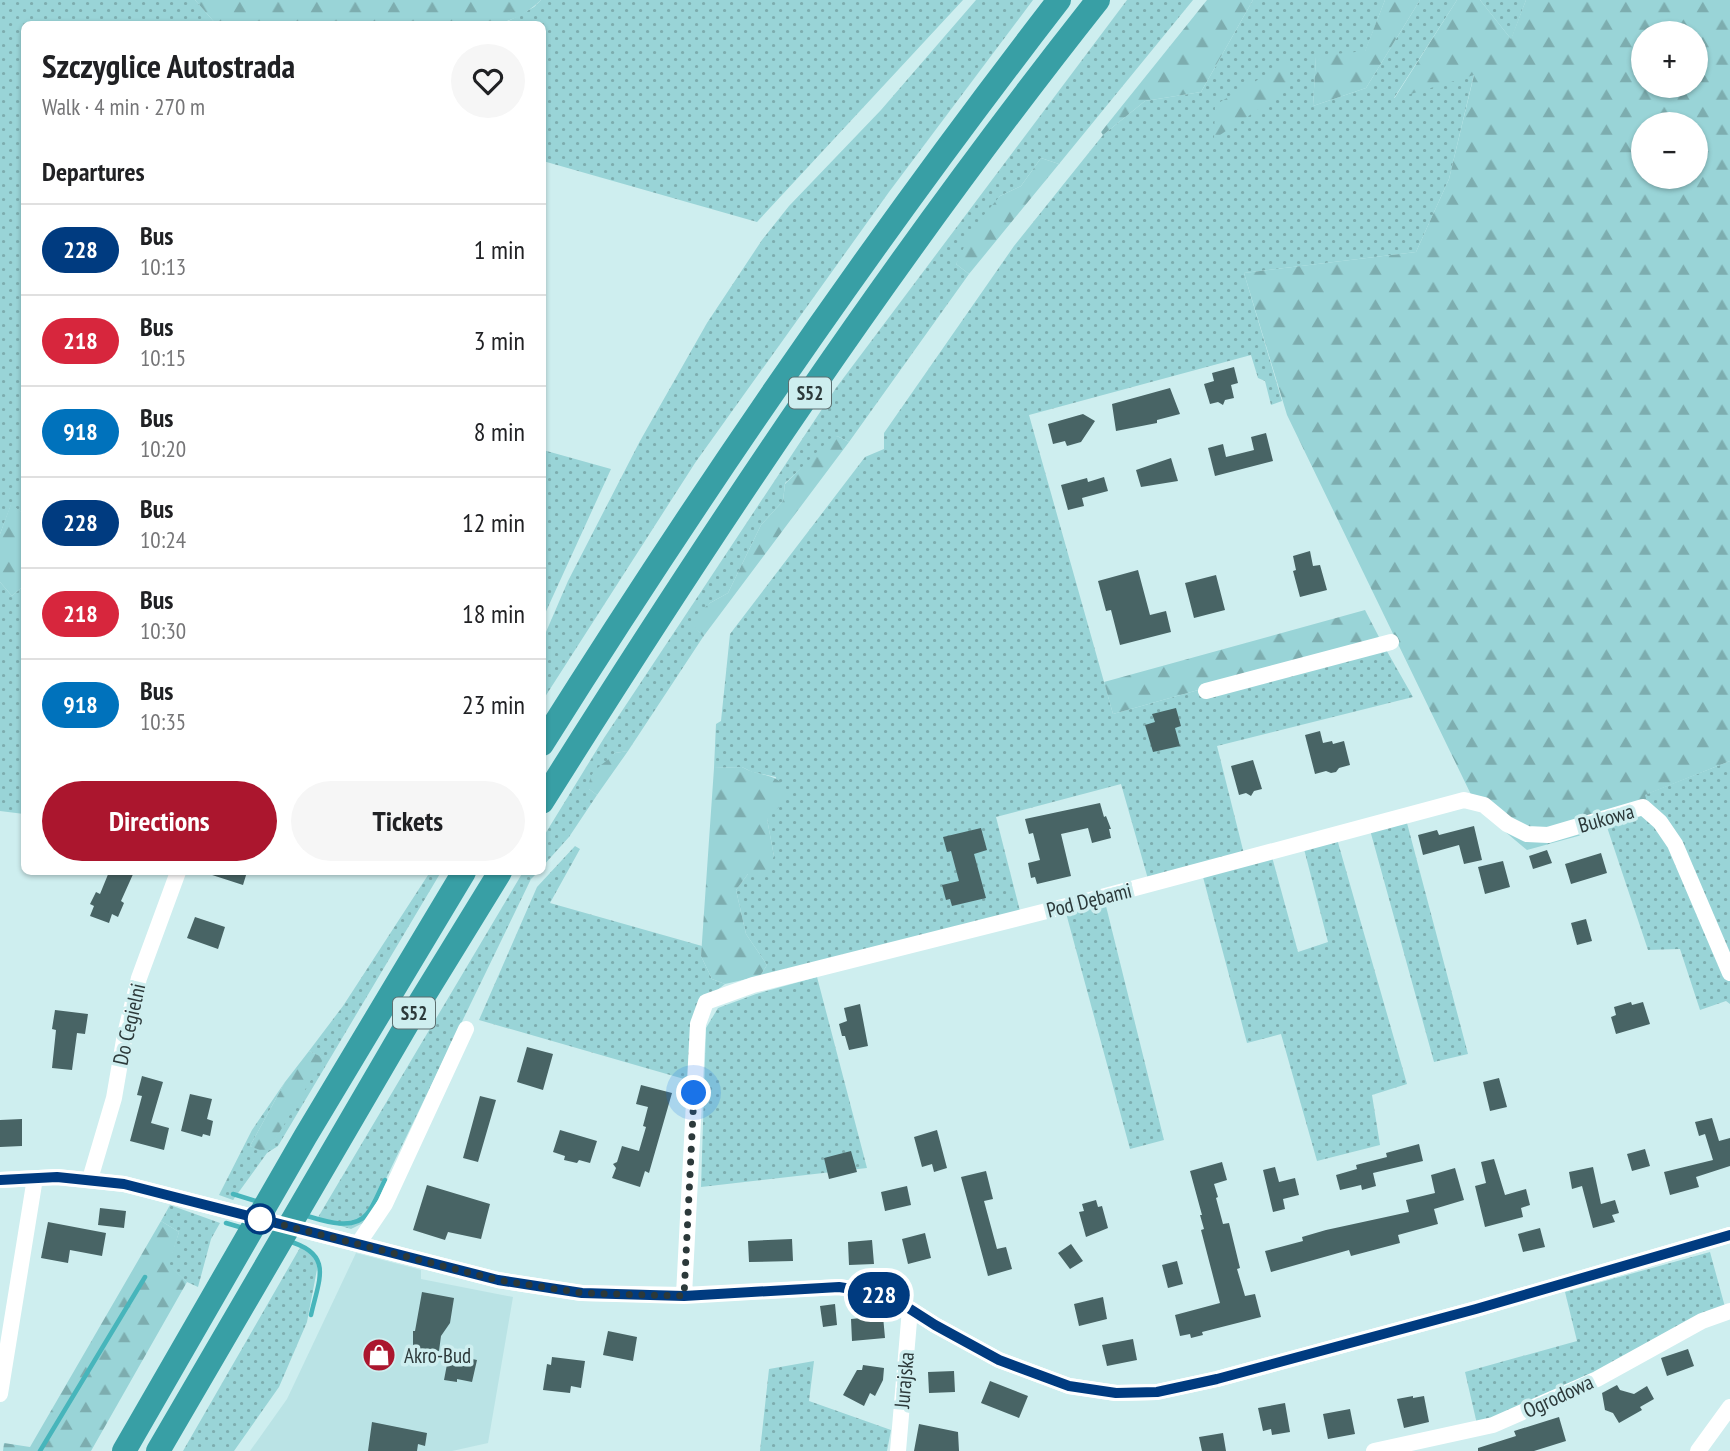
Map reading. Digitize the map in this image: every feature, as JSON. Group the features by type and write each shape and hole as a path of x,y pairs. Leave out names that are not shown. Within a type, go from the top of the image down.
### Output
{"highway":[{"name":"S52","path":"546,738 739,440 884,234 1059,0"},
{"name":"S52","path":"546,796 659,617 844,342 950,195 1098,0"},
{"name":"S52","path":"124,1451 305,1137 462,875"},
{"name":"S52","path":"158,1451 498,875"}],"street":[{"path":"1206,691 1391,642"},
{"name":"Pod Dębami","path":"684,1296 698,1024 706,1002 753,985 1094,899 1464,800 1473,802"},
{"name":"Bukowa","path":"1473,802 1484,806 1507,824 1527,834 1548,835 1643,807 1660,822 1675,844 1730,973"},
{"name":"Do Cegielni","path":"90,1179 114,1098 125,1034 139,978 177,875"},
{"path":"358,1244 385,1204 466,1029"},
{"path":"0,1394 35,1178"},
{"path":"0,1180 90,1179 124,1184 498,1280 582,1293 684,1296 839,1287 870,1292 910,1309 999,1360 1069,1386 1116,1393 1157,1392 1338,1347 1730,1235"},
{"name":"Jurajska","path":"898,1451 910,1309"},
{"name":"Ogrodowa","path":"1374,1451 1493,1425 1597,1379 1702,1321 1730,1311"},
{"path":"1698,1451 1730,1407"}],"shaded area":[{"path":"356,1253 421,1270 421,1279 513,1297 488,1443 452,1451 250,1451 287,1399"}],"green space":[{"path":"0,0 195,0 213,21 21,21 21,512 11,505 0,534"},
{"path":"195,0 541,0 522,15 507,21 213,21"},
{"path":"541,0 963,0 757,222 546,162 546,21 508,21"},
{"path":"976,0 1033,0 889,192 695,463 546,695 546,632 568,581 640,441 707,323 762,240 789,206 881,110"},
{"path":"1127,0 1193,0 1059,164 1041,158 1021,186 1000,196 956,264 969,274 849,442 837,436 785,483 783,501 761,525 728,593 710,603 693,624 703,637 628,751 615,753 589,789 597,795 569,837 546,863 546,832 604,738 836,388"},
{"path":"1207,0 1253,0 1201,92 1145,101 1103,135 1101,132"},
{"path":"1253,0 1385,0 1365,52 1316,57 1313,106 1366,88 1420,0 1457,0 1394,98 1474,74 1449,179 1416,252 1244,273 1282,401 1271,405 1265,381 1258,378 1251,355 1029,415 1113,714 1380,639 1413,697 1217,746 1244,854 1148,879 1121,784 996,817 1020,911 760,976 767,965 746,934 736,890 748,874 774,856 767,819 776,777 742,767 714,768 716,724 721,721 730,634 865,457 884,449 884,433 1014,246 1103,135 1145,101 1201,92"},
{"path":"1385,0 1420,0 1366,88 1313,106 1316,56 1365,51"},
{"path":"1457,0 1480,0 1511,39 1526,0 1730,0 1730,761 1645,795 1651,816 1527,850 1478,809 1287,415 1244,273 1416,252 1449,179 1474,75 1394,99"},
{"path":"1480,0 1526,0 1511,40 1511,39"},
{"path":"1290,61 1289,89 1214,139 1215,105"},
{"path":"1041,158 1059,164 969,274 956,264 973,228 1000,196 1021,186"},
{"path":"837,436 849,442 703,637 692,624 693,618 710,603 728,593 761,525 783,501 785,484 831,438"},
{"path":"546,451 611,469 546,611"},
{"path":"11,504 21,512 21,588 12,596 0,582 0,534"},
{"path":"0,582 12,596 21,588 21,814 0,811"},
{"path":"1365,610 1380,639 1113,714 1104,682"},
{"path":"628,751 597,795 589,789 591,776 598,768 615,753"},
{"path":"1730,761 1730,1004 1726,1001 1700,1010 1680,949 1648,950 1607,827 1650,816 1644,795"},
{"path":"742,767 776,779 789,797 767,819 774,856 767,873 748,874 736,890 746,934 767,965 760,976 725,984 712,979 701,956 714,768"},
{"path":"1407,823 1468,1054 1434,1062 1370,830"},
{"path":"1337,839 1407,1084 1372,1095 1380,1145 1317,1161 1281,1034 1247,1043 1203,877 1272,857 1298,952 1328,942 1304,849"},
{"path":"575,846 580,849 550,903 702,946 701,956 712,979 725,984 707,998 691,1081 479,1020 537,887"},
{"path":"428,875 439,875 278,1146 267,1153 233,1200 219,1195 252,1130 285,1082 250,1146 267,1152 323,1058 309,1051 343,1006"},
{"path":"521,875 535,875 365,1222 351,1229 317,1219"},
{"path":"1105,902 1164,1140 1130,1149 1066,913"},
{"path":"817,977 867,1168 701,1187 706,1028 718,1008"},
{"path":"309,1051 324,1058 267,1153 250,1146 285,1082"},
{"path":"170,1205 220,1223 211,1239 198,1287 187,1282 168,1265 179,1232 161,1221"},
{"path":"161,1221 179,1232 169,1265 187,1282 91,1451 3,1451 4,1443 30,1447"},
{"path":"301,1246 313,1253 318,1264 307,1322 279,1387 234,1451 183,1451"},
{"path":"1710,1252 1725,1307 1585,1382 1477,1424 1465,1372 1577,1341 1565,1292"},
{"path":"814,1361 809,1401 891,1430 887,1451 760,1451 769,1369"}],"building":[{"path":"1234,367 1238,383 1231,385 1234,398 1225,400 1223,405 1218,402 1210,404 1204,384 1214,381 1212,373"},
{"path":"1170,388 1180,414 1157,420 1157,423 1116,431 1112,404"},
{"path":"1083,414 1095,421 1081,442 1067,446 1065,441 1053,444 1048,424"},
{"path":"1266,433 1273,461 1215,476 1208,448 1223,444 1226,457 1254,450 1251,437"},
{"path":"1171,458 1178,481 1141,487 1136,470"},
{"path":"1104,477 1108,491 1082,498 1084,506 1068,510 1061,485 1087,478 1088,482"},
{"path":"1310,551 1313,566 1320,565 1327,590 1300,597 1293,571 1296,570 1293,556"},
{"path":"1138,570 1150,615 1166,611 1171,632 1120,645 1111,610 1106,611 1098,581"},
{"path":"1216,575 1225,610 1194,618 1185,583"},
{"path":"1176,708 1181,726 1175,728 1180,746 1153,752 1145,725 1155,722 1152,714"},
{"path":"1320,731 1323,743 1344,741 1350,765 1339,768 1336,772 1315,774 1305,735"},
{"path":"1253,760 1262,789 1254,791 1251,796 1246,793 1239,795 1231,766"},
{"path":"1100,803 1111,829 1111,838 1092,843 1088,828 1061,834 1071,876 1037,884 1035,877 1031,878 1028,863 1040,860 1033,833 1029,834 1025,819"},
{"path":"1474,826 1482,860 1464,864 1459,845 1423,855 1418,835 1437,830 1439,835"},
{"path":"981,828 987,850 974,854 986,898 952,906 950,899 946,900 942,885 959,881 951,851 947,852 943,837"},
{"path":"1547,850 1552,863 1533,869 1529,856"},
{"path":"1601,853 1607,873 1571,884 1565,864"},
{"path":"1503,861 1510,887 1485,894 1478,867"},
{"path":"108,875 133,875 121,901 124,903 118,917 112,914 109,923 90,916 94,906 90,904 96,892 100,894"},
{"path":"212,875 246,875 243,885"},
{"path":"195,917 225,927 218,949 187,938"},
{"path":"1586,919 1592,941 1577,945 1571,923"},
{"path":"1631,1002 1632,1005 1643,1002 1650,1024 1616,1034 1611,1017 1616,1015 1614,1007"},
{"path":"860,1004 868,1046 849,1050 839,1024 847,1021 844,1008"},
{"path":"55,1010 88,1014 85,1034 77,1033 72,1070 52,1068"},
{"path":"527,1047 553,1054 543,1090 517,1082"},
{"path":"142,1076 163,1082 151,1123 169,1128 164,1150 130,1141 142,1096 137,1095"},
{"path":"1499,1078 1507,1107 1490,1111 1483,1082"},
{"path":"641,1085 672,1093 649,1173 645,1171 640,1187 612,1178 616,1168 613,1164 617,1162 622,1146 639,1151 648,1107 636,1104"},
{"path":"190,1094 212,1099 207,1119 213,1121 210,1136 203,1134 202,1137 181,1131"},
{"path":"480,1096 496,1100 478,1162 463,1158"},
{"path":"1712,1118 1719,1141 1730,1138 1730,1166 1696,1177 1699,1187 1670,1195 1664,1172 1713,1160 1705,1134 1699,1136 1695,1122"},
{"path":"22,1119 22,1146 0,1147 0,1120"},
{"path":"560,1130 597,1141 590,1163 564,1160 565,1156 553,1152"},
{"path":"937,1130 947,1168 934,1172 932,1164 922,1167 914,1137"},
{"path":"1419,1144 1423,1161 1373,1173 1376,1186 1362,1190 1361,1185 1340,1190 1336,1175 1357,1169 1356,1165 1387,1157 1386,1153"},
{"path":"1645,1149 1650,1166 1632,1171 1627,1154"},
{"path":"851,1151 857,1172 829,1179 824,1158"},
{"path":"1494,1159 1505,1195 1526,1189 1530,1205 1521,1208 1523,1217 1485,1227 1475,1186 1486,1183 1481,1162"},
{"path":"1222,1162 1227,1180 1214,1184 1218,1197 1216,1198 1223,1224 1229,1223 1245,1296 1255,1294 1261,1317 1202,1332 1203,1335 1191,1338 1190,1334 1180,1336 1175,1315 1220,1303 1201,1230 1204,1229 1202,1215 1190,1171"},
{"path":"1275,1167 1279,1182 1295,1178 1299,1195 1283,1199 1285,1209 1273,1212 1263,1170"},
{"path":"1593,1167 1601,1204 1615,1200 1619,1213 1612,1215 1615,1222 1593,1228 1582,1186 1572,1189 1569,1172"},
{"path":"1455,1168 1464,1200 1434,1209 1438,1224 1398,1235 1400,1243 1351,1256 1349,1250 1271,1272 1265,1251 1303,1241 1302,1237 1326,1230 1409,1212 1406,1200 1435,1193 1431,1175"},
{"path":"986,1171 993,1199 984,1201 997,1249 1006,1247 1012,1269 988,1276 961,1177"},
{"path":"427,1185 490,1204 481,1239 448,1232 445,1240 413,1230"},
{"path":"907,1186 911,1205 885,1211 881,1192"},
{"path":"1096,1200 1098,1207 1102,1206 1108,1228 1086,1237 1079,1212 1084,1211 1082,1204"},
{"path":"100,1208 126,1211 124,1228 98,1225"},
{"path":"48,1222 106,1233 102,1256 70,1250 68,1263 41,1258"},
{"path":"1540,1228 1545,1247 1523,1252 1518,1234"},
{"path":"925,1233 931,1258 908,1264 902,1239"},
{"path":"792,1239 793,1261 749,1262 748,1241"},
{"path":"872,1240 874,1264 849,1265 848,1242"},
{"path":"1071,1244 1083,1261 1070,1269 1058,1253"},
{"path":"1177,1261 1183,1284 1168,1288 1162,1265"},
{"path":"422,1292 454,1298 450,1323 441,1336 439,1351 413,1348 413,1331"},
{"path":"1103,1297 1107,1319 1079,1326 1074,1304"},
{"path":"859,1301 871,1304 872,1317 883,1316 885,1338 852,1341 851,1319 861,1318"},
{"path":"835,1304 837,1325 823,1327 820,1306"},
{"path":"608,1331 637,1337 633,1361 603,1355"},
{"path":"1133,1339 1137,1360 1107,1366 1102,1345"},
{"path":"1688,1349 1694,1366 1667,1376 1661,1358"},
{"path":"449,1354 477,1360 472,1382 444,1380"},
{"path":"552,1357 585,1361 581,1388 571,1386 570,1393 543,1390 547,1364 551,1365"},
{"path":"863,1365 884,1368 883,1380 875,1396 870,1393 864,1406 843,1395 857,1370 862,1370"},
{"path":"954,1371 955,1392 929,1393 928,1372"},
{"path":"990,1381 1028,1396 1019,1418 981,1403"},
{"path":"1617,1385 1620,1390 1634,1394 1647,1386 1654,1399 1640,1407 1642,1410 1619,1423 1613,1413 1605,1410 1602,1393"},
{"path":"1424,1396 1429,1422 1404,1428 1397,1399"},
{"path":"1285,1403 1290,1432 1272,1435 1271,1429 1263,1431 1258,1408"},
{"path":"1350,1409 1355,1434 1328,1439 1323,1414"},
{"path":"1559,1417 1566,1441 1534,1451 1478,1451 1478,1448 1516,1436 1514,1431"},
{"path":"372,1422 427,1433 425,1446 418,1444 417,1451 368,1451"},
{"path":"919,1424 958,1432 959,1451 914,1451"},
{"path":"1223,1433 1226,1451 1202,1451 1199,1437"}],"waterway":[{"path":"304,1215 345,1224 361,1219 372,1206 385,1180"},
{"path":"233,1194 259,1202"},
{"path":"226,1223 243,1228"},
{"path":"288,1241 303,1246 318,1261 319,1279 311,1315"},
{"path":"40,1451 145,1277"}],"bus line":[{"name":"228","path":"0,1180 57,1177 124,1184 498,1280 582,1293 684,1296 839,1287 870,1292 910,1309 999,1360 1069,1386 1116,1393 1157,1392 1217,1379 1476,1309 1730,1235"}],"place":[{"name":"Akro-Bud","path":"379,1355"}],"route":[{"path":"260,1219 498,1280 582,1293 684,1296 694,1093"}]}
